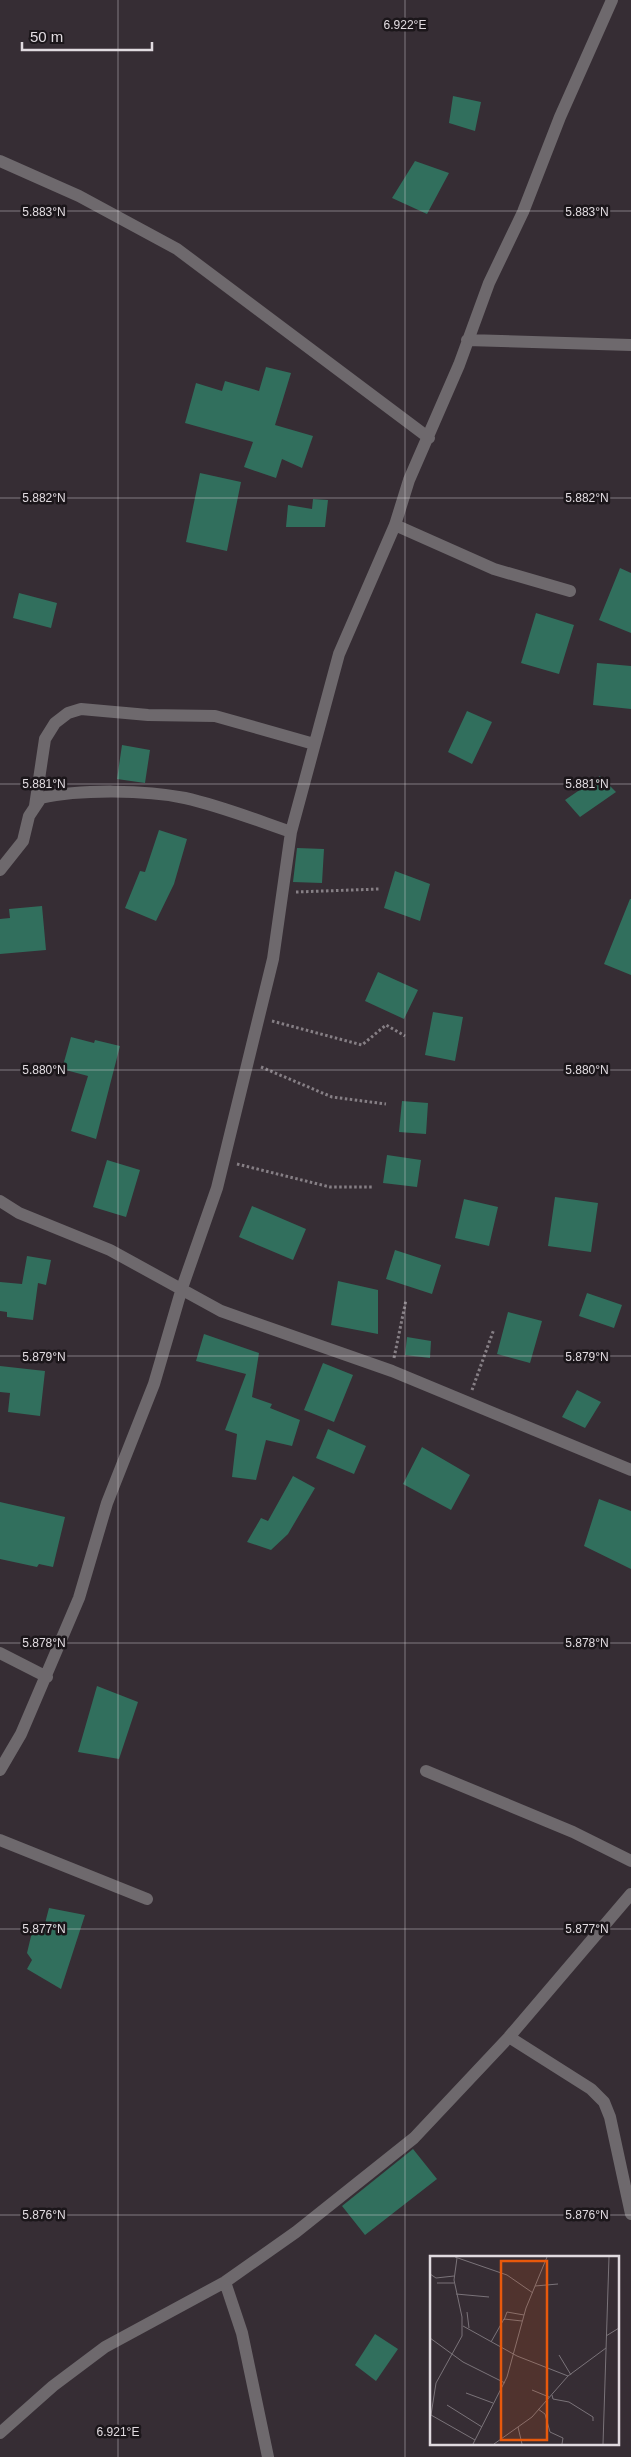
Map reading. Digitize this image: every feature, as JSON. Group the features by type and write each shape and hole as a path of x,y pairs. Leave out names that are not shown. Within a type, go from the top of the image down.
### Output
{"street":[{"path":"0,1770 21,1734 80,1598 107,1504 154,1384 182,1288 217,1188 273,959 291,832 339,654 395,525 408,480 429,438 489,284 523,212 560,117 612,0"},
{"path":"0,160 79,196 178,249 429,438"},
{"path":"467,340 631,345"},
{"path":"395,525 494,569 570,591"},
{"path":"35,806 45,739 55,723 68,713 81,709 148,715 215,716 314,744"},
{"path":"0,870 23,841 29,816 41,798 66,792 129,793 184,798 222,808 291,832"},
{"path":"0,1202 19,1213 110,1250 221,1311 392,1371 631,1470"},
{"path":"0,1653 47,1677"},
{"path":"426,1771 573,1832 631,1861"},
{"path":"0,1840 147,1899"},
{"path":"0,2434 53,2386 105,2347 224,2282 296,2232 414,2138 509,2037 631,1894"},
{"path":"509,2037 591,2089 604,2102 610,2117 631,2214"},
{"path":"224,2282 242,2333 268,2457"}],"path":[{"path":"282,893 379,889"},
{"path":"260,1017 362,1045 386,1025 404,1036"},
{"path":"249,1062 332,1097 386,1104"},
{"path":"224,1160 330,1188 374,1188"},
{"path":"392,1371 406,1300"},
{"path":"467,1402 494,1329"}],"building":[{"path":"453,96 481,102 475,131 449,123"},
{"path":"415,161 449,173 427,214 392,198"},
{"path":"266,367 291,373 275,425 313,436 302,468 282,459 276,478 244,467 253,442 185,423 196,383 222,391 225,381 259,391"},
{"path":"200,473 241,482 227,551 186,542"},
{"path":"313,499 328,500 325,527 286,527 288,505 312,509"},
{"path":"620,568 631,573 631,633 599,620"},
{"path":"19,593 57,603 51,628 13,618"},
{"path":"536,613 574,625 559,674 521,663"},
{"path":"597,663 631,666 631,709 593,705"},
{"path":"467,711 492,722 472,764 448,752"},
{"path":"122,745 150,750 145,783 117,779"},
{"path":"600,776 616,792 580,817 565,800"},
{"path":"159,830 187,839 174,884 156,921 125,908 140,871 145,872"},
{"path":"297,848 324,849 322,883 293,882"},
{"path":"395,871 430,884 420,921 384,908"},
{"path":"631,899 631,975 604,964"},
{"path":"42,906 46,950 0,954 0,919 10,918 9,909"},
{"path":"378,972 418,990 404,1019 365,1001"},
{"path":"433,1012 463,1017 455,1061 425,1055"},
{"path":"71,1037 94,1043 95,1040 120,1046 96,1139 71,1131 88,1076 62,1069"},
{"path":"402,1101 428,1103 426,1134 399,1132"},
{"path":"387,1155 421,1160 417,1187 383,1183"},
{"path":"107,1160 140,1170 126,1217 93,1207"},
{"path":"555,1197 598,1203 591,1252 548,1246"},
{"path":"464,1199 498,1207 489,1246 455,1238"},
{"path":"252,1206 306,1229 293,1260 239,1237"},
{"path":"395,1250 441,1265 432,1294 386,1279"},
{"path":"27,1256 51,1260 46,1285 38,1283 33,1320 7,1317 7,1312 0,1311 0,1282 22,1284"},
{"path":"338,1281 378,1290 378,1334 331,1325"},
{"path":"587,1293 622,1305 614,1328 579,1316"},
{"path":"508,1312 542,1321 530,1363 497,1354"},
{"path":"204,1334 259,1353 252,1397 272,1404 270,1408 300,1420 292,1446 266,1440 256,1480 232,1477 237,1434 225,1430 246,1374 196,1361"},
{"path":"407,1337 431,1341 430,1358 405,1355"},
{"path":"323,1363 353,1375 334,1422 304,1410"},
{"path":"0,1366 45,1371 40,1416 8,1412 10,1393 0,1392"},
{"path":"577,1390 601,1402 585,1428 562,1417"},
{"path":"328,1429 366,1446 354,1474 316,1458"},
{"path":"422,1447 470,1475 451,1510 403,1484"},
{"path":"293,1476 315,1488 288,1534 271,1550 247,1542 261,1518 268,1521"},
{"path":"599,1499 631,1511 631,1569 584,1546"},
{"path":"0,1502 65,1517 53,1567 39,1564 37,1567 0,1559"},
{"path":"97,1686 138,1702 119,1759 78,1752"},
{"path":"49,1908 85,1915 61,1989 27,1969 32,1960 27,1953 32,1932 43,1931"},
{"path":"413,2149 437,2179 365,2235 342,2206"},
{"path":"375,2334 398,2349 376,2381 355,2365"}]}
